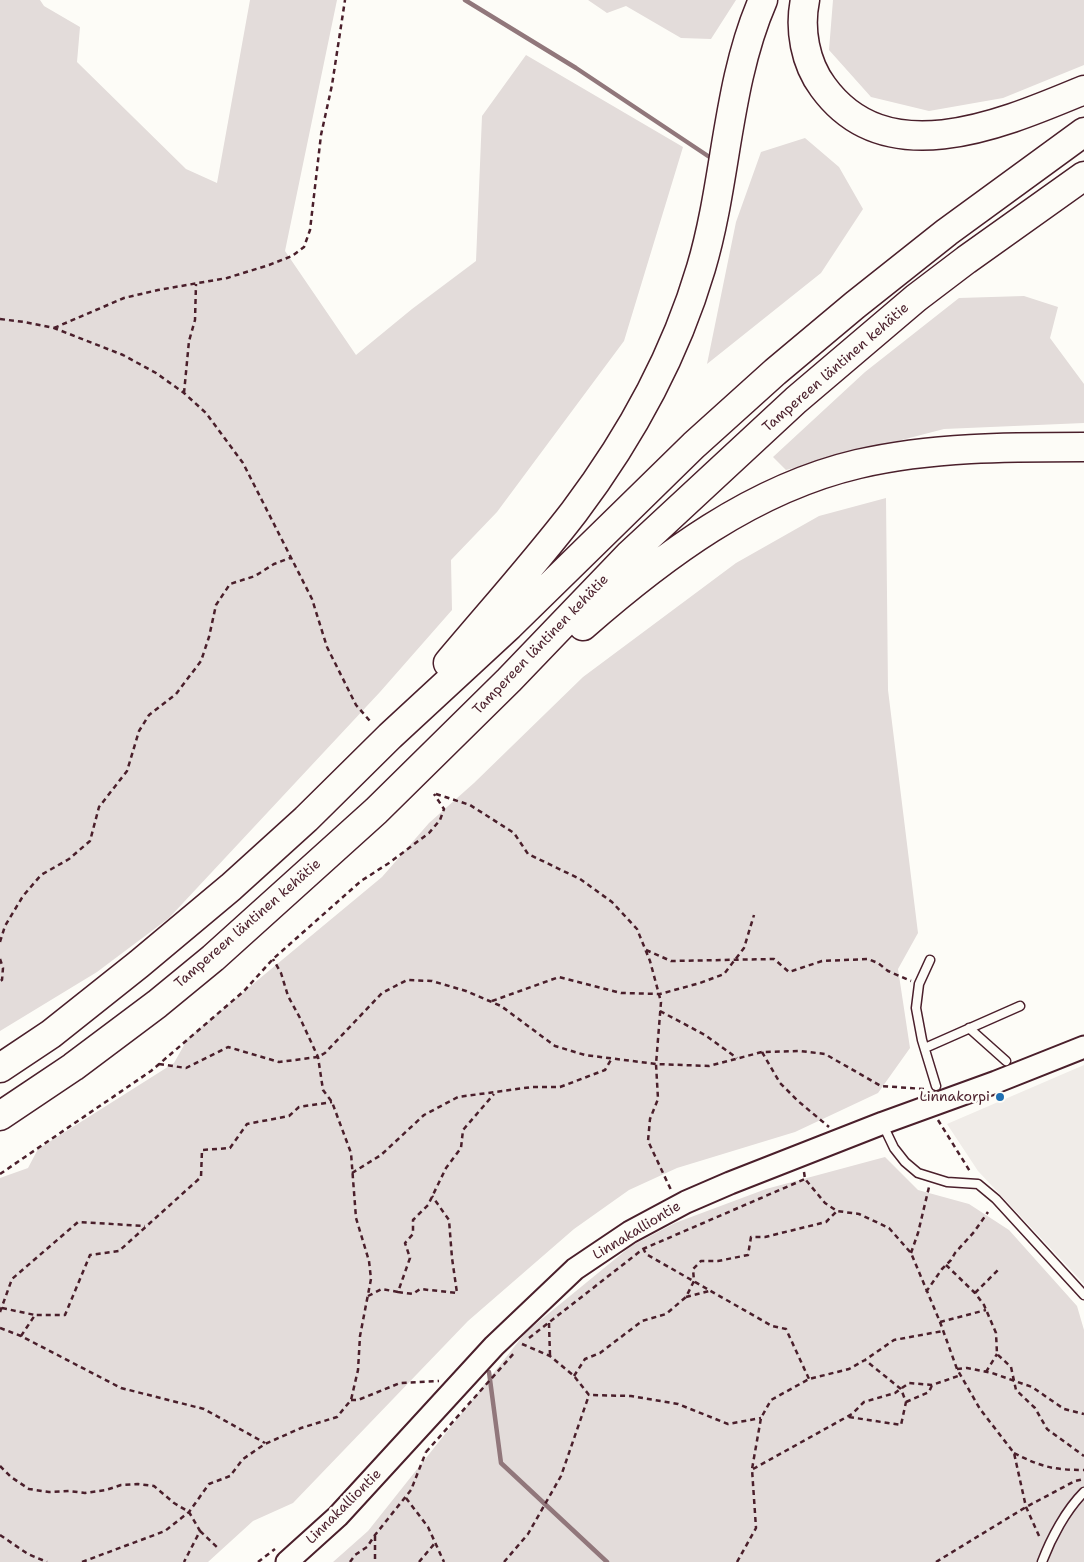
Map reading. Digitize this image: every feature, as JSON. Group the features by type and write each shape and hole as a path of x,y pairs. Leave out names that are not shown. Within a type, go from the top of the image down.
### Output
{"highway":[{"path":"0,1068 51,1034 139,964 306,819 380,729 447,663 528,569 608,464 654,384 670,351 701,269 715,210 741,68 753,24 763,0"},
{"path":"805,0 803,29 805,46 811,67 820,83 840,108 855,119 884,131 907,135 956,133 1007,120 1084,90"},
{"path":"380,729 509,626 694,445 775,372 947,232 1084,132"},
{"name":"Tampereen läntinen kehätie","path":"0,1116 73,1067 157,1004 213,958 376,811 509,680 630,554 796,400 916,298 1084,176"},
{"path":"509,680 579,630 628,587 687,542 750,506 785,489 857,464 903,456 960,449 1084,447"}],"main road":[{"name":"Linnakalliontie","path":"282,1554 338,1516 494,1346 575,1269 630,1232 686,1202 883,1123 996,1082 1084,1047"}],"lane":[{"path":"930,960 919,984 916,1008 936,1086"},
{"path":"925,1048 1020,1006"},
{"path":"968,1028 1006,1061"},
{"path":"883,1123 894,1148 918,1174 947,1182 978,1184 996,1200 1084,1295"},
{"path":"1042,1562 1065,1516 1084,1492"}],"path":[{"path":"54,328 124,298 227,278 292,256 304,247 310,230 321,135 332,85 345,0"},
{"path":"184,393 189,341 195,320 196,284"},
{"path":"0,319 54,328 123,355 156,373 184,393 206,413 243,463 312,599 327,647 356,705 380,729"},
{"path":"0,942 9,918 23,896 41,875 69,859 90,841 99,807 127,771 139,731 149,715 176,694 201,661 209,637 216,605 230,584 255,576 274,564 290,558"},
{"path":"0,1174 144,1076 244,991 273,959 361,881 429,833 440,820 444,809 434,794 470,805 514,833 528,854 580,879 596,890 612,902 637,929 660,994 656,1064 658,1099 650,1119 648,1141 672,1191 664,1195"},
{"path":"491,1002 559,977 621,993 660,994 700,983 724,974 736,959 744,948 754,915"},
{"path":"646,950 671,961 774,959 789,972 822,961 868,959 878,963 888,971 919,984"},
{"path":"0,959 3,968 2,980 0,981"},
{"path":"82,1562 165,1531 189,1512 209,1484 230,1476 243,1459 265,1444 300,1428 338,1417 351,1400 358,1370 360,1336 371,1279 369,1261 356,1218 351,1153 332,1102 323,1090 318,1057 288,996 281,973 273,959"},
{"path":"159,1064 186,1068 228,1047 279,1062 318,1057 331,1047 382,993 407,980 432,981 466,991 501,1006 555,1046 585,1055 656,1064 708,1066 762,1052 800,1051 825,1054 881,1086 927,1089 918,1093"},
{"path":"660,1011 705,1035 737,1058"},
{"path":"762,1052 780,1083 829,1127 821,1131"},
{"path":"352,1173 381,1155 424,1115 458,1097 532,1087 560,1087 604,1070 612,1058"},
{"path":"398,1292 410,1258 405,1243 412,1234 413,1220 428,1205 446,1168 461,1148 463,1130 495,1093"},
{"path":"2,1308 34,1315 65,1315 90,1255 119,1251 201,1177 202,1150 230,1148 247,1124 289,1116 299,1107 332,1102"},
{"path":"937,1119 978,1184"},
{"path":"801,1156 805,1179 824,1203 836,1211 859,1214 889,1228 910,1253 940,1322 957,1369 980,1409 1014,1453 1026,1507 1046,1551"},
{"path":"910,1253 918,1233 931,1178"},
{"path":"350,1562 355,1555 368,1547 375,1535 406,1498 426,1452 522,1344 643,1249 805,1179"},
{"path":"368,1296 382,1289 413,1294 420,1289 457,1294 449,1220 432,1196"},
{"path":"574,1376 585,1358 600,1353 642,1321 666,1314 686,1297 694,1281 693,1269 701,1261 718,1261 748,1255 752,1237 765,1238 826,1222 836,1211"},
{"path":"926,1292 988,1212"},
{"path":"0,1312 12,1279 78,1222 145,1226"},
{"path":"630,1232 640,1242 646,1254 772,1326 786,1329 809,1379"},
{"path":"946,1265 975,1293 986,1310 996,1334 997,1354 986,1372"},
{"path":"975,1293 998,1270"},
{"path":"686,1297 711,1291"},
{"path":"940,1322 986,1310"},
{"path":"21,1336 34,1315"},
{"path":"549,1322 550,1356"},
{"path":"0,1328 21,1336 121,1388 204,1409 265,1444"},
{"path":"738,1562 756,1528 752,1469 760,1418 771,1400 809,1379 849,1368 865,1360 894,1340 943,1331"},
{"path":"522,1344 550,1356 574,1376 589,1395"},
{"path":"997,1354 1011,1367 1016,1390 1035,1408 1047,1429 1084,1456"},
{"path":"848,1417 901,1425 906,1402 900,1389 865,1360"},
{"path":"957,1369 967,1368 1013,1380 1032,1387 1064,1409 1084,1414"},
{"path":"752,1469 848,1417 864,1402 895,1393 909,1383 932,1386 961,1375"},
{"path":"351,1400 358,1400 400,1383 443,1380 436,1387"},
{"path":"906,1402 929,1392 932,1386"},
{"path":"589,1395 631,1396 678,1404 728,1424 760,1418"},
{"path":"504,1562 528,1534 561,1476 589,1395"},
{"path":"421,1426 426,1452"},
{"path":"1014,1453 1036,1464 1060,1470 1084,1470"},
{"path":"0,1466 11,1477 29,1489 48,1492 69,1491 85,1493 106,1490 121,1485 138,1484 154,1486 174,1503 189,1512 200,1531 218,1548"},
{"path":"936,1562 1026,1507 1075,1481 1084,1479"},
{"path":"406,1498 428,1527 444,1562"},
{"path":"184,1562 200,1531"},
{"path":"0,1535 28,1554 47,1562"},
{"path":"375,1535 375,1562"},
{"path":"419,1562 435,1543"},
{"path":"258,1562 282,1554"}],"shaded area":[{"path":"0,0 40,0 44,6 80,27 77,62 186,169 217,183 250,0 337,0 285,251 356,355 412,309 476,261 482,116 526,55 683,147 624,341 497,512 451,560 452,610 380,692 169,918 97,972 0,1031"},
{"path":"588,0 736,0 711,39 681,38 626,6 607,13"},
{"path":"833,0 1084,0 1084,65 1003,98 929,111 871,97 829,50"},
{"path":"805,138 839,167 863,209 821,273 707,364 736,222 761,152"},
{"path":"1024,296 1058,307 1050,338 1084,384 1084,423 944,429 786,470 773,457 865,372 959,298"},
{"path":"886,498 888,690 918,933 898,969 910,1048 878,1093 795,1132 677,1168 629,1190 574,1229 468,1321 293,1503 253,1521 208,1562 0,1562 0,1178 28,1168 38,1149 174,1063 188,1038 382,877 429,823 474,783 583,677 736,563 819,516"},
{"path":"1084,1065 1084,1284 978,1171 947,1124"},
{"path":"885,1157 918,1190 969,1204 1009,1230 1077,1306 1084,1330 1084,1562 333,1562 368,1531 526,1332 631,1246 675,1223 766,1189"}],"waterway":[{"path":"465,0 576,68 711,158"},
{"path":"489,1372 501,1463 607,1562"}],"place":[{"name":"Linnakorpi","path":"1000,1097"}]}
